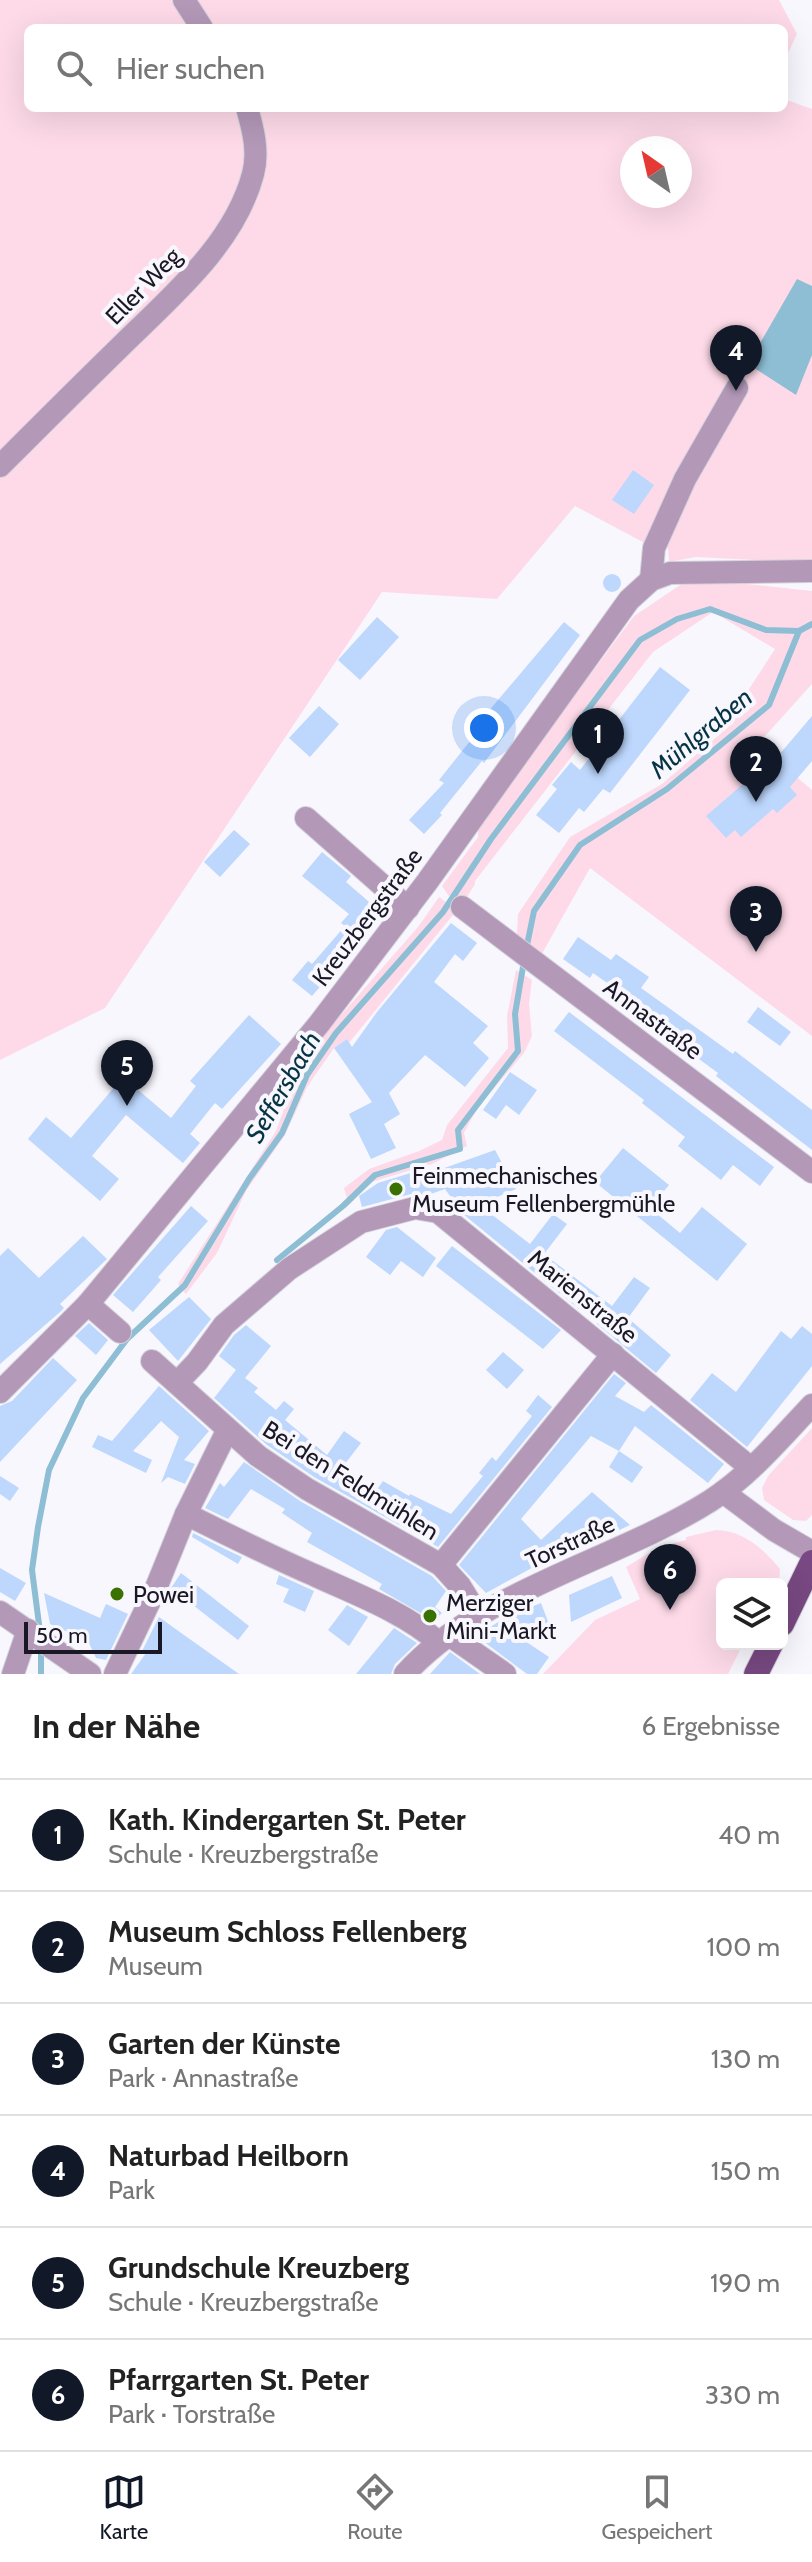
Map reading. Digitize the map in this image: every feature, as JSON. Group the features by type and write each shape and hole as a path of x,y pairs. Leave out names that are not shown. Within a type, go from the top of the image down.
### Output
{"main road":[{"path":"788,1612 812,1562"},
{"path":"756,1674 768,1650"}],"street":[{"path":"184,0 199,24"},
{"name":"Eller Weg","path":"0,466 165,302 227,231 254,171 255,133 248,112"},
{"path":"737,388 685,479 654,548 651,580 670,573 812,571"},
{"name":"Kreuzbergstraße","path":"0,1392 88,1304 319,1024 408,908 629,600 651,580"},
{"path":"306,818 408,908"},
{"name":"Annastraße","path":"462,907 812,1172"},
{"name":"Marienstraße","path":"177,1383 224,1325 289,1269 367,1221 415,1208 438,1212 751,1468"},
{"path":"88,1304 120,1332"},
{"path":"441,1565 613,1354"},
{"name":"Bei den Feldmühlen","path":"152,1361 258,1456 307,1489 441,1565 460,1586 479,1617"},
{"name":"Torstraße","path":"405,1674 444,1639 479,1617 645,1536 723,1492 751,1468 812,1405"},
{"path":"115,1674 156,1588 186,1514 227,1431"},
{"path":"723,1492 774,1530 812,1552"},
{"path":"186,1514 355,1594 505,1674"},
{"path":"0,1612 90,1674"},
{"path":"13,1674 32,1634"}],"shaded area":[{"path":"0,0 779,0 797,34 788,53 788,24 24,24 24,112 788,112 788,100 812,109 812,563 696,557 669,562 668,548 656,549 575,506 497,599 382,592 105,1008 0,1060"},
{"path":"711,580 812,591 812,684 758,744 812,790 812,1036 590,868 539,959 521,948 517,932 518,914 570,837 662,784 720,734 775,649 713,612 653,652 475,881 462,905 442,886 478,837 478,825 634,616 686,581"},
{"path":"439,897 457,910 349,1043 347,1039 334,1048 307,1087 285,1135 246,1191 217,1253 186,1294 178,1284 276,1131 294,1080 328,1030 418,927"},
{"path":"516,970 532,980 529,1003 532,1036 524,1053 478,1107 464,1133 467,1146 432,1164 371,1182 349,1205 344,1188 369,1169 442,1140 447,1125 508,1048 507,1016"},
{"path":"812,1428 812,1515 806,1521 793,1520 764,1500 762,1488 768,1476"},
{"path":"716,1530 735,1533 767,1554 780,1569 779,1578 716,1578 716,1650 740,1650 728,1674 543,1674 595,1620 640,1599 626,1567 659,1547 686,1540 686,1537"}],"water":[{"path":"797,279 812,286 812,355 796,395 748,364"}],"building":[{"path":"633,470 654,485 634,514 612,500"},
{"path":"612,574 621,583 612,592 603,583"},
{"path":"377,617 399,637 360,680 338,660"},
{"path":"564,622 580,635 484,763 482,761 424,834 409,820 444,783 439,780 490,716 487,713"},
{"path":"660,667 690,690 610,793 603,789 584,812 579,808 559,833 536,815 557,789 552,785 571,762 580,770"},
{"path":"319,706 339,724 310,757 289,738"},
{"path":"812,716 812,761 790,787 797,795 777,813 773,809 741,837 735,830 726,838 706,816 757,772 761,776"},
{"path":"234,830 250,844 220,877 204,862"},
{"path":"322,852 351,876 346,882 383,914 312,996 292,980 308,961 312,964 345,926 341,923 349,914 302,876"},
{"path":"451,923 477,943 463,961 455,954 434,982 488,1026 473,1043 489,1058 465,1087 425,1055 389,1093 400,1114 384,1124 396,1148 371,1159 349,1114 372,1102 334,1048 347,1039 352,1047"},
{"path":"578,937 611,960 616,954 649,977 641,988 733,1054 735,1051 812,1110 812,1150 716,1076 718,1073 639,1015 643,1008 593,973 590,978 563,959"},
{"path":"758,1007 791,1032 780,1046 747,1022"},
{"path":"569,1012 774,1167 760,1186 733,1165 721,1180 678,1146 685,1137 642,1103 644,1100 554,1031"},
{"path":"249,1015 281,1044 222,1109 215,1103 190,1134 200,1143 183,1163 126,1115 92,1156 119,1179 100,1201 28,1139 46,1117 71,1138 123,1077 171,1118 196,1086 190,1081"},
{"path":"510,1072 537,1090 519,1115 506,1105 496,1119 483,1110"},
{"path":"623,1148 669,1185 650,1208 680,1233 702,1207 747,1244 717,1281 595,1182"},
{"path":"495,1150 516,1189 490,1200 496,1210 491,1214 530,1244 553,1214 567,1224 544,1254 612,1306 634,1277 650,1288 628,1318 671,1355 656,1373 597,1324 599,1320 583,1306 580,1310 463,1214 445,1189 425,1196 411,1194 362,1207 359,1196 378,1183 417,1171 436,1171"},
{"path":"191,1206 208,1221 158,1277 161,1280 133,1312 113,1295"},
{"path":"397,1227 436,1258 423,1277 401,1261 390,1275 366,1257 386,1230"},
{"path":"83,1236 107,1259 60,1304 64,1308 59,1313 0,1364 0,1256 8,1248 39,1278"},
{"path":"452,1246 561,1330 543,1349 436,1266"},
{"path":"189,1297 211,1319 178,1361 149,1330"},
{"path":"89,1323 108,1340 96,1355 75,1336"},
{"path":"246,1325 271,1346 245,1378 258,1388 254,1392 276,1410 284,1401 294,1409 285,1420 327,1455 344,1431 361,1443 341,1469 376,1491 383,1481 451,1514 483,1476 479,1473 492,1457 496,1461 532,1416 526,1411 538,1395 552,1407 438,1547 314,1477 267,1445 214,1398 236,1370 219,1356 234,1335"},
{"path":"802,1326 812,1334 812,1366 747,1447 690,1400 712,1373 736,1392 781,1331 791,1339"},
{"path":"503,1352 524,1370 507,1389 486,1370"},
{"path":"53,1358 77,1380 0,1462 0,1406 12,1401"},
{"path":"614,1374 626,1383 615,1396 644,1412 651,1405 724,1464 708,1483 635,1426 619,1451 591,1436 521,1519 541,1540 592,1492 630,1525 542,1567 539,1564 486,1593 459,1565"},
{"path":"159,1386 209,1431 184,1460 195,1464 185,1484 168,1477 161,1483 179,1437 161,1421 133,1451 152,1460 146,1473 92,1447 98,1435 112,1441"},
{"path":"619,1451 643,1467 632,1483 609,1467"},
{"path":"244,1462 300,1501 432,1576 446,1591 435,1607 442,1613 434,1621 379,1589 382,1584 307,1542 312,1533 282,1513 285,1509 251,1489 228,1519 205,1508 220,1483 224,1487"},
{"path":"0,1476 19,1488 10,1501 0,1494"},
{"path":"193,1533 242,1557 238,1564 192,1537"},
{"path":"0,1568 26,1583 15,1601 0,1592"},
{"path":"181,1573 249,1626 238,1640 171,1588"},
{"path":"279,1575 314,1591 305,1612 283,1602 289,1589 276,1584"},
{"path":"612,1576 622,1598 571,1622 569,1595"},
{"path":"44,1593 100,1618 106,1604 128,1614 106,1660 96,1658 88,1641 50,1624"},
{"path":"541,1603 549,1624 519,1637 549,1657 537,1674 527,1674 476,1636 506,1617"},
{"path":"347,1605 368,1617 349,1646 328,1630"},
{"path":"159,1617 239,1674 131,1674 146,1653 142,1651"},
{"path":"394,1628 417,1643 395,1664 391,1674 356,1674"},
{"path":"450,1652 480,1674 430,1674"}],"waterway":[{"name":"Seffersbach","path":"40,1632 32,1570 38,1527 49,1470 83,1398 127,1339 185,1285 249,1179 282,1133 307,1075 336,1033 443,912 491,839 640,640 677,619 710,609 766,630 799,631 812,624"},
{"name":"Mühlgraben","path":"526,950 534,911 580,845 667,789 769,705 799,631"},
{"name":"Mühlgraben","path":"277,1260 343,1206 375,1175 460,1149 458,1130 518,1051 515,1014 524,961"},
{"name":"Seffersbach","path":"41,1647 41,1674"}],"place":[{"name":"Naturbad Heilborn","path":"736,391"},
{"name":"Kath. Kindergarten St. Peter","path":"598,774"},
{"name":"Museum Schloss Fellenberg","path":"756,802"},
{"name":"Garten der Künste","path":"756,952"},
{"name":"Grundschule Kreuzberg","path":"127,1106"},
{"name":"Feinmechanisches Museum Fellenbergmühle","path":"396,1189"},
{"name":"Powei","path":"117,1594"},
{"name":"Pfarrgarten St. Peter","path":"670,1610"},
{"name":"Merziger Mini-Markt","path":"430,1616"}]}
